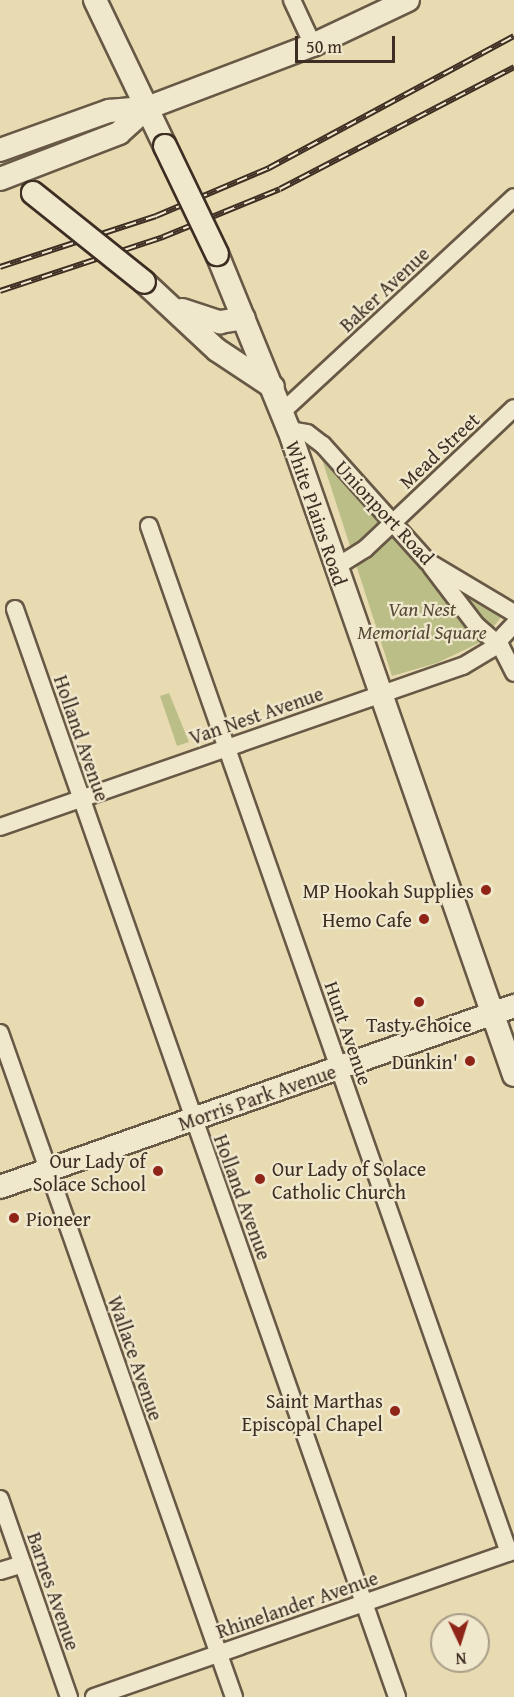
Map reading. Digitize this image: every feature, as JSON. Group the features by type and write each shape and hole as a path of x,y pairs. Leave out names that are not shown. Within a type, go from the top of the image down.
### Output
{"main road":[{"name":"White Plains Road","path":"95,0 217,254 273,387 514,1075"},
{"path":"0,150 110,111 147,108 313,45 408,0"},
{"path":"4,173 119,134 147,108"},
{"path":"4,173 33,193 180,309 217,350 273,387"},
{"path":"180,309 220,322 244,318"},
{"name":"Morris Park Avenue","path":"0,1186 514,1006"}],"street":[{"path":"292,0 313,45"},
{"name":"Baker Avenue","path":"285,421 514,197"},
{"name":"Mead Street","path":"336,567 392,523 514,408"},
{"name":"Unionport Road","path":"285,421 323,445 427,561 514,613"},
{"name":"Hunt Avenue","path":"149,526 511,1552"},
{"path":"427,561 476,625 497,643 514,673"},
{"name":"Holland Avenue","path":"15,609 396,1697"},
{"name":"Van Nest Avenue","path":"0,827 471,663 497,643 514,624"},
{"name":"Wallace Avenue","path":"0,1033 234,1697"},
{"name":"Barnes Avenue","path":"0,1499 69,1697"},
{"name":"Rhinelander Avenue","path":"94,1697 511,1552"},
{"path":"0,1571 23,1564"}],"green space":[{"name":"Van Nest Memorial Square","path":"318,447 419,565 503,615 481,642 437,663 392,676"},
{"path":"169,693 189,742 177,746 160,696"}],"railway":[{"path":"0,267 156,216 269,168 514,36"},
{"path":"0,291 163,237 280,189 514,67"}],"place":[{"name":"MP Hookah Supplies","path":"486,890"},
{"name":"Hemo Cafe","path":"424,919"},
{"name":"Tasty Choice","path":"419,1002"},
{"name":"Dunkin'","path":"470,1061"},
{"name":"Our Lady of Solace School","path":"158,1171"},
{"name":"Our Lady of Solace Catholic Church","path":"260,1179"},
{"name":"Pioneer","path":"14,1218"},
{"name":"Saint Marthas Episcopal Chapel","path":"395,1411"}]}
